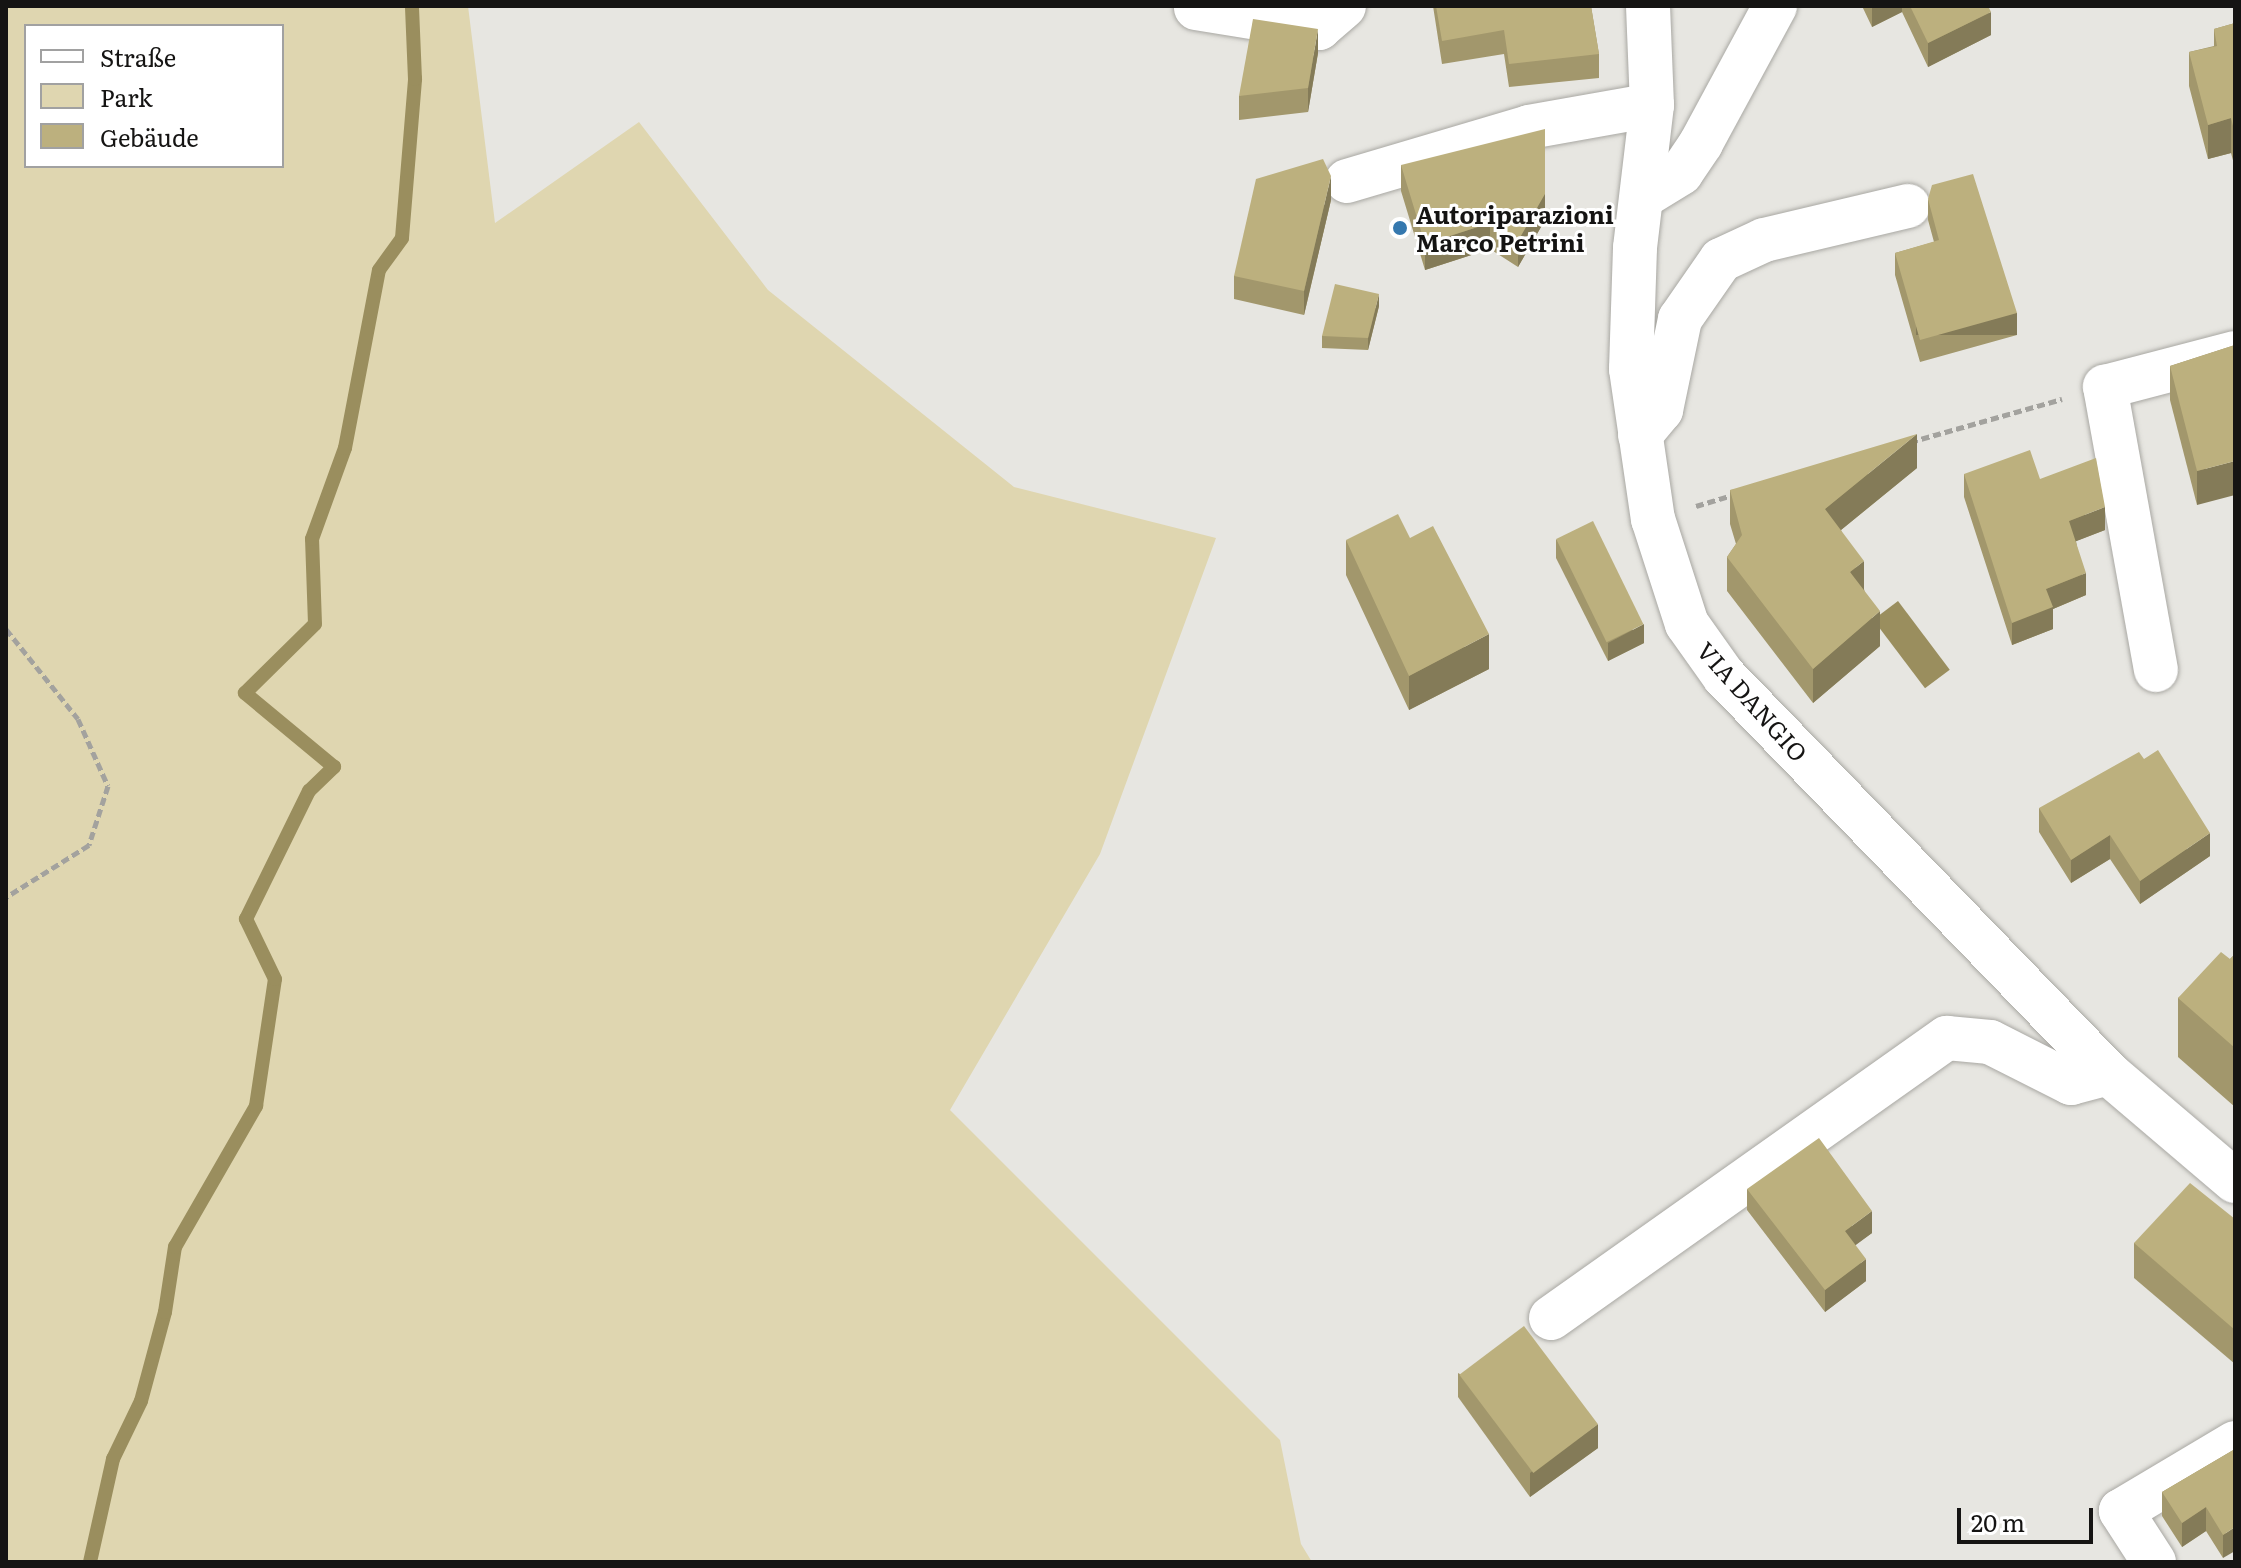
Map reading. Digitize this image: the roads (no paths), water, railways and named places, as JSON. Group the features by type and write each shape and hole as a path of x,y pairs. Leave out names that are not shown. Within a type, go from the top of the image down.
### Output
{"street":[{"path":"1196,8 1319,28 1344,6"},
{"name":"VIA DANGIO","path":"1648,6 1652,105 1631,312 1640,435 1653,519 1677,602 1724,676 2108,1073 2235,1181"},
{"path":"1642,197 1681,173 1701,143 1775,6"},
{"path":"1347,181 1529,127 1652,105"},
{"path":"1640,435 1661,410 1680,319 1721,260 1764,240 1908,206"},
{"path":"2156,670 2105,387 2235,353"},
{"path":"1551,1318 1947,1038 1990,1042 2071,1083 2108,1073"},
{"path":"2154,1562 2121,1511 2235,1443"}],"waterway":[{"path":"90,1562 113,1459 141,1401 165,1312 175,1247 256,1106 275,979 246,919 309,791 334,767 245,693 315,624 312,539 345,448 379,270 402,238 415,79 412,6"}],"place":[{"name":"Autoriparazioni Marco Petrini","path":"1400,228"}]}
